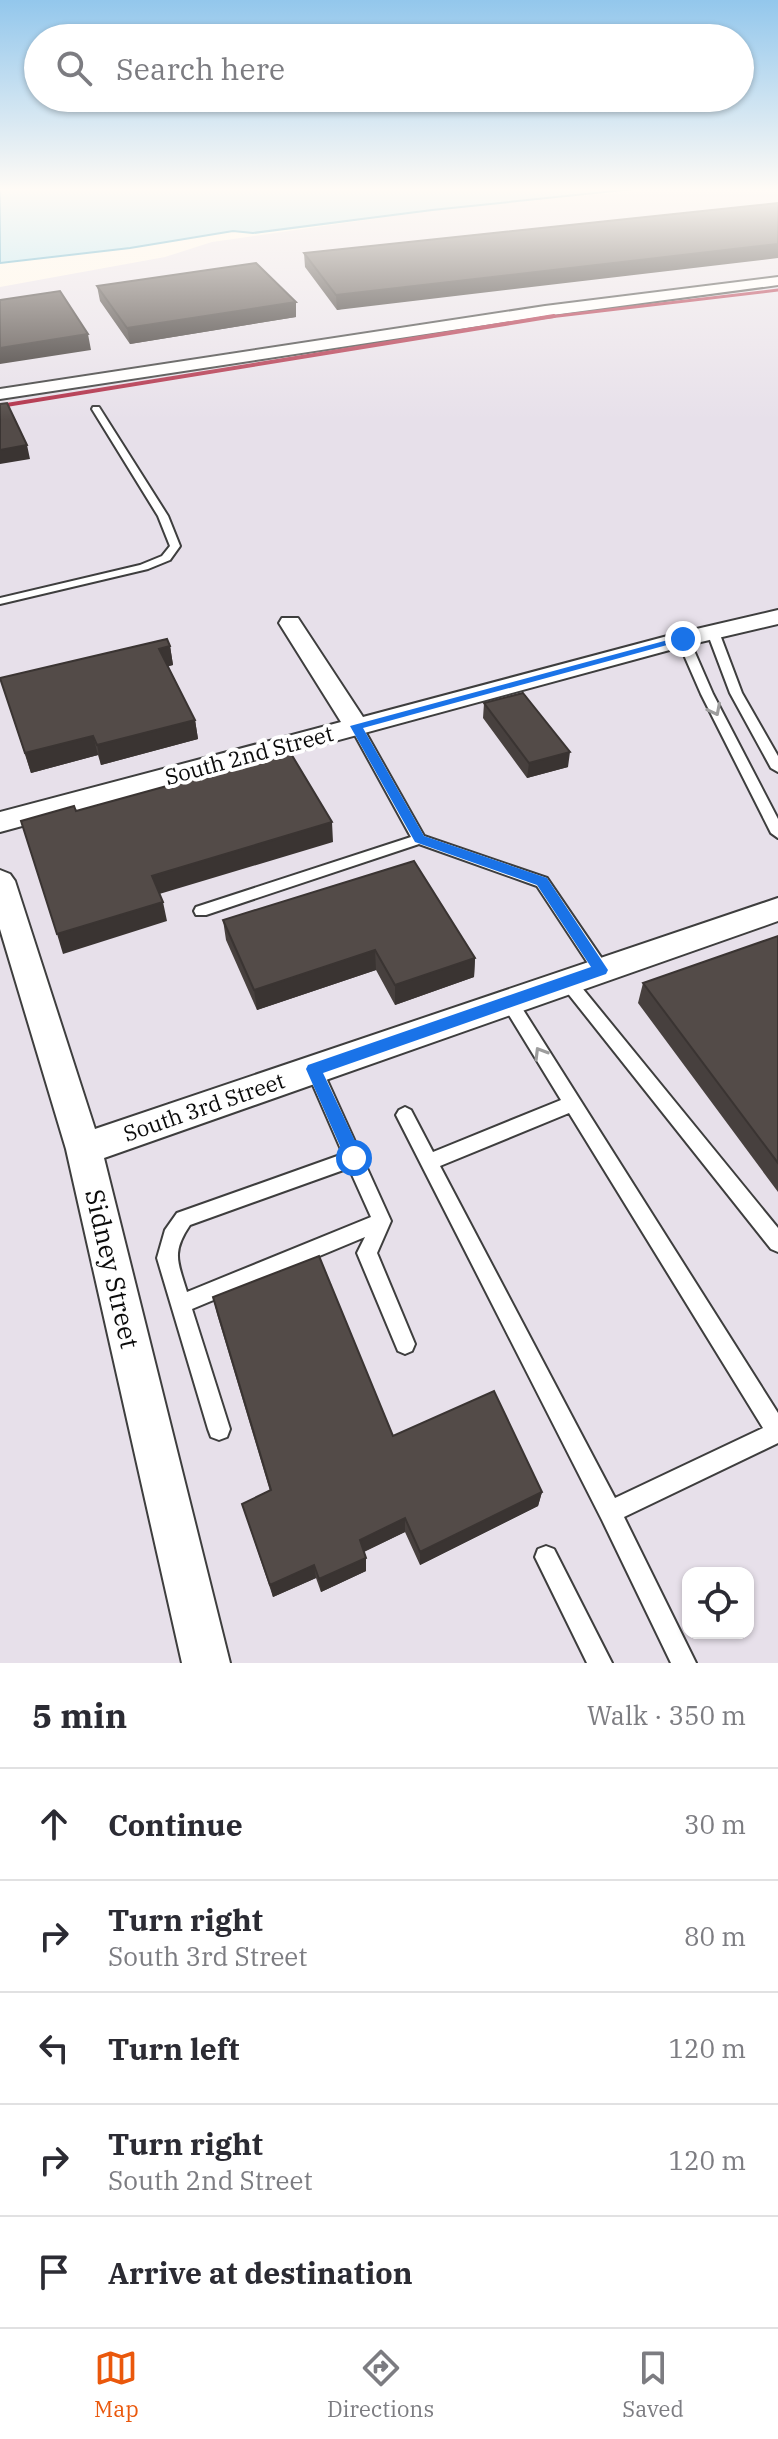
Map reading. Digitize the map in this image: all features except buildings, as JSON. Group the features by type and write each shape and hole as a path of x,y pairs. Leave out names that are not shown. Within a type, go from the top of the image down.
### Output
{"street":[{"path":"0,394 554,310 778,281"},
{"name":"South 2nd Street","path":"0,822 683,639 778,617"},
{"path":"290,623 356,726"},
{"name":"Sidney Street","path":"0,881 84,1149 206,1663"},
{"name":"South 3rd Street","path":"84,1149 778,909"}],"lane":[{"path":"0,601 144,567 166,558 175,546 163,516 96,409"},
{"path":"713,632 730,681 778,768"},
{"path":"683,639 707,694 778,833"},
{"path":"356,726 419,839"},
{"path":"201,911 419,839 542,882 601,970"},
{"path":"568,982 778,1243"},
{"path":"509,1002 778,1432 610,1512"},
{"path":"314,1069 382,1221 367,1253 405,1344"},
{"path":"429,1162 571,1104"},
{"path":"405,1115 610,1512 684,1663"},
{"path":"219,1429 167,1258 172,1236 184,1219 354,1158"},
{"path":"181,1304 382,1221"},
{"path":"546,1557 600,1663"}],"shaded area":[{"path":"118,266 778,266 778,1663 0,1663 0,287"}],"railway":[{"path":"544,318 778,290"},
{"path":"544,318 554,316"},
{"path":"0,406 544,318"}],"route":[{"path":"354,1158 314,1069 601,970 542,882 419,839 356,726 683,639"}]}
